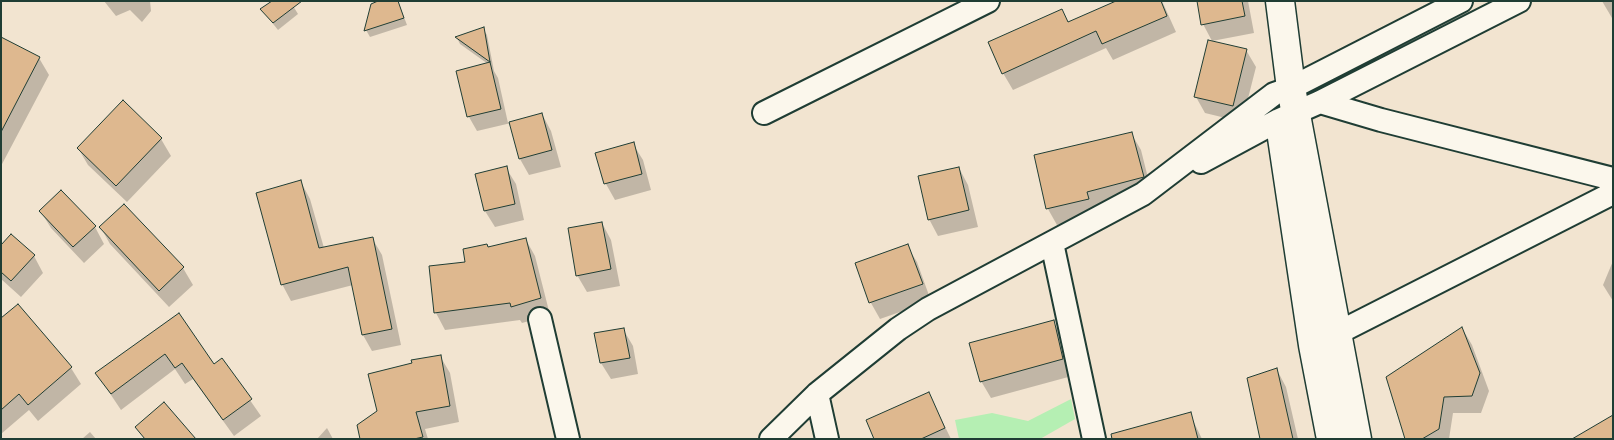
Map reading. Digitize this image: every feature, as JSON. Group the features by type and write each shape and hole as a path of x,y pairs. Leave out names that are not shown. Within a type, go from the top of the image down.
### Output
{"main road":[{"path":"1260,1 1285,104 1325,340 1331,439"},
{"path":"1280,1 1285,104"},
{"path":"1325,340 1357,439"}],"street":[{"path":"764,113 988,1"},
{"path":"771,439 817,394 898,329 928,309 1162,181 1285,104 1461,1"},
{"path":"1320,102 1519,1"},
{"path":"1285,104 1320,102 1382,120 1613,179"},
{"path":"1325,340 1613,193"},
{"path":"1052,242 1094,439"},
{"path":"540,318 568,439"},
{"path":"817,394 827,439"}],"green space":[{"path":"1071,399 1075,419 1040,439 959,439 955,420 992,413 1028,421"}],"building":[{"path":"272,1 302,1 273,23 260,9"},
{"path":"378,1 398,1 404,18 364,31 371,4"},
{"path":"1116,1 1161,1 1167,16 1102,44 1096,31 1002,74 988,42 1062,9 1068,22"},
{"path":"1197,1 1242,1 1245,16 1201,25"},
{"path":"484,27 490,62 455,37"},
{"path":"1,37 40,57 1,132"},
{"path":"1208,40 1247,49 1233,106 1194,97"},
{"path":"490,62 501,109 467,117 456,71"},
{"path":"123,100 162,138 116,186 77,148"},
{"path":"542,113 552,150 519,159 509,122"},
{"path":"1132,132 1144,177 1087,192 1089,199 1046,209 1034,155"},
{"path":"634,142 642,174 604,184 595,153"},
{"path":"507,166 515,204 484,211 475,174"},
{"path":"959,167 969,210 928,220 918,176"},
{"path":"301,180 319,248 373,237 392,329 362,335 348,267 281,285 256,193"},
{"path":"61,190 96,226 73,247 39,211"},
{"path":"124,204 184,267 159,291 99,227"},
{"path":"602,222 611,269 576,276 568,228"},
{"path":"11,234 35,255 11,281 1,272 1,245"},
{"path":"526,238 541,298 511,307 510,303 434,313 429,266 465,262 463,249 487,244 488,247"},
{"path":"908,244 923,284 869,303 855,263"},
{"path":"18,304 72,367 28,405 19,394 1,410 1,318"},
{"path":"179,313 214,364 222,358 252,399 223,420 182,363 175,368 165,354 111,394 95,373"},
{"path":"1054,320 1063,359 980,382 969,343"},
{"path":"1462,327 1480,373 1472,396 1444,397 1439,429 1422,439 1405,439 1386,377"},
{"path":"624,328 630,358 600,363 594,333"},
{"path":"441,355 450,406 416,412 423,437 414,439 360,439 357,425 377,411 368,374 412,363 411,360"},
{"path":"1277,368 1293,439 1260,439 1247,378"},
{"path":"929,392 945,428 921,439 874,439 866,420"},
{"path":"164,402 196,439 145,439 135,427"},
{"path":"1191,412 1198,439 1112,439 1111,434"},
{"path":"1613,415 1613,439 1572,439"}]}
